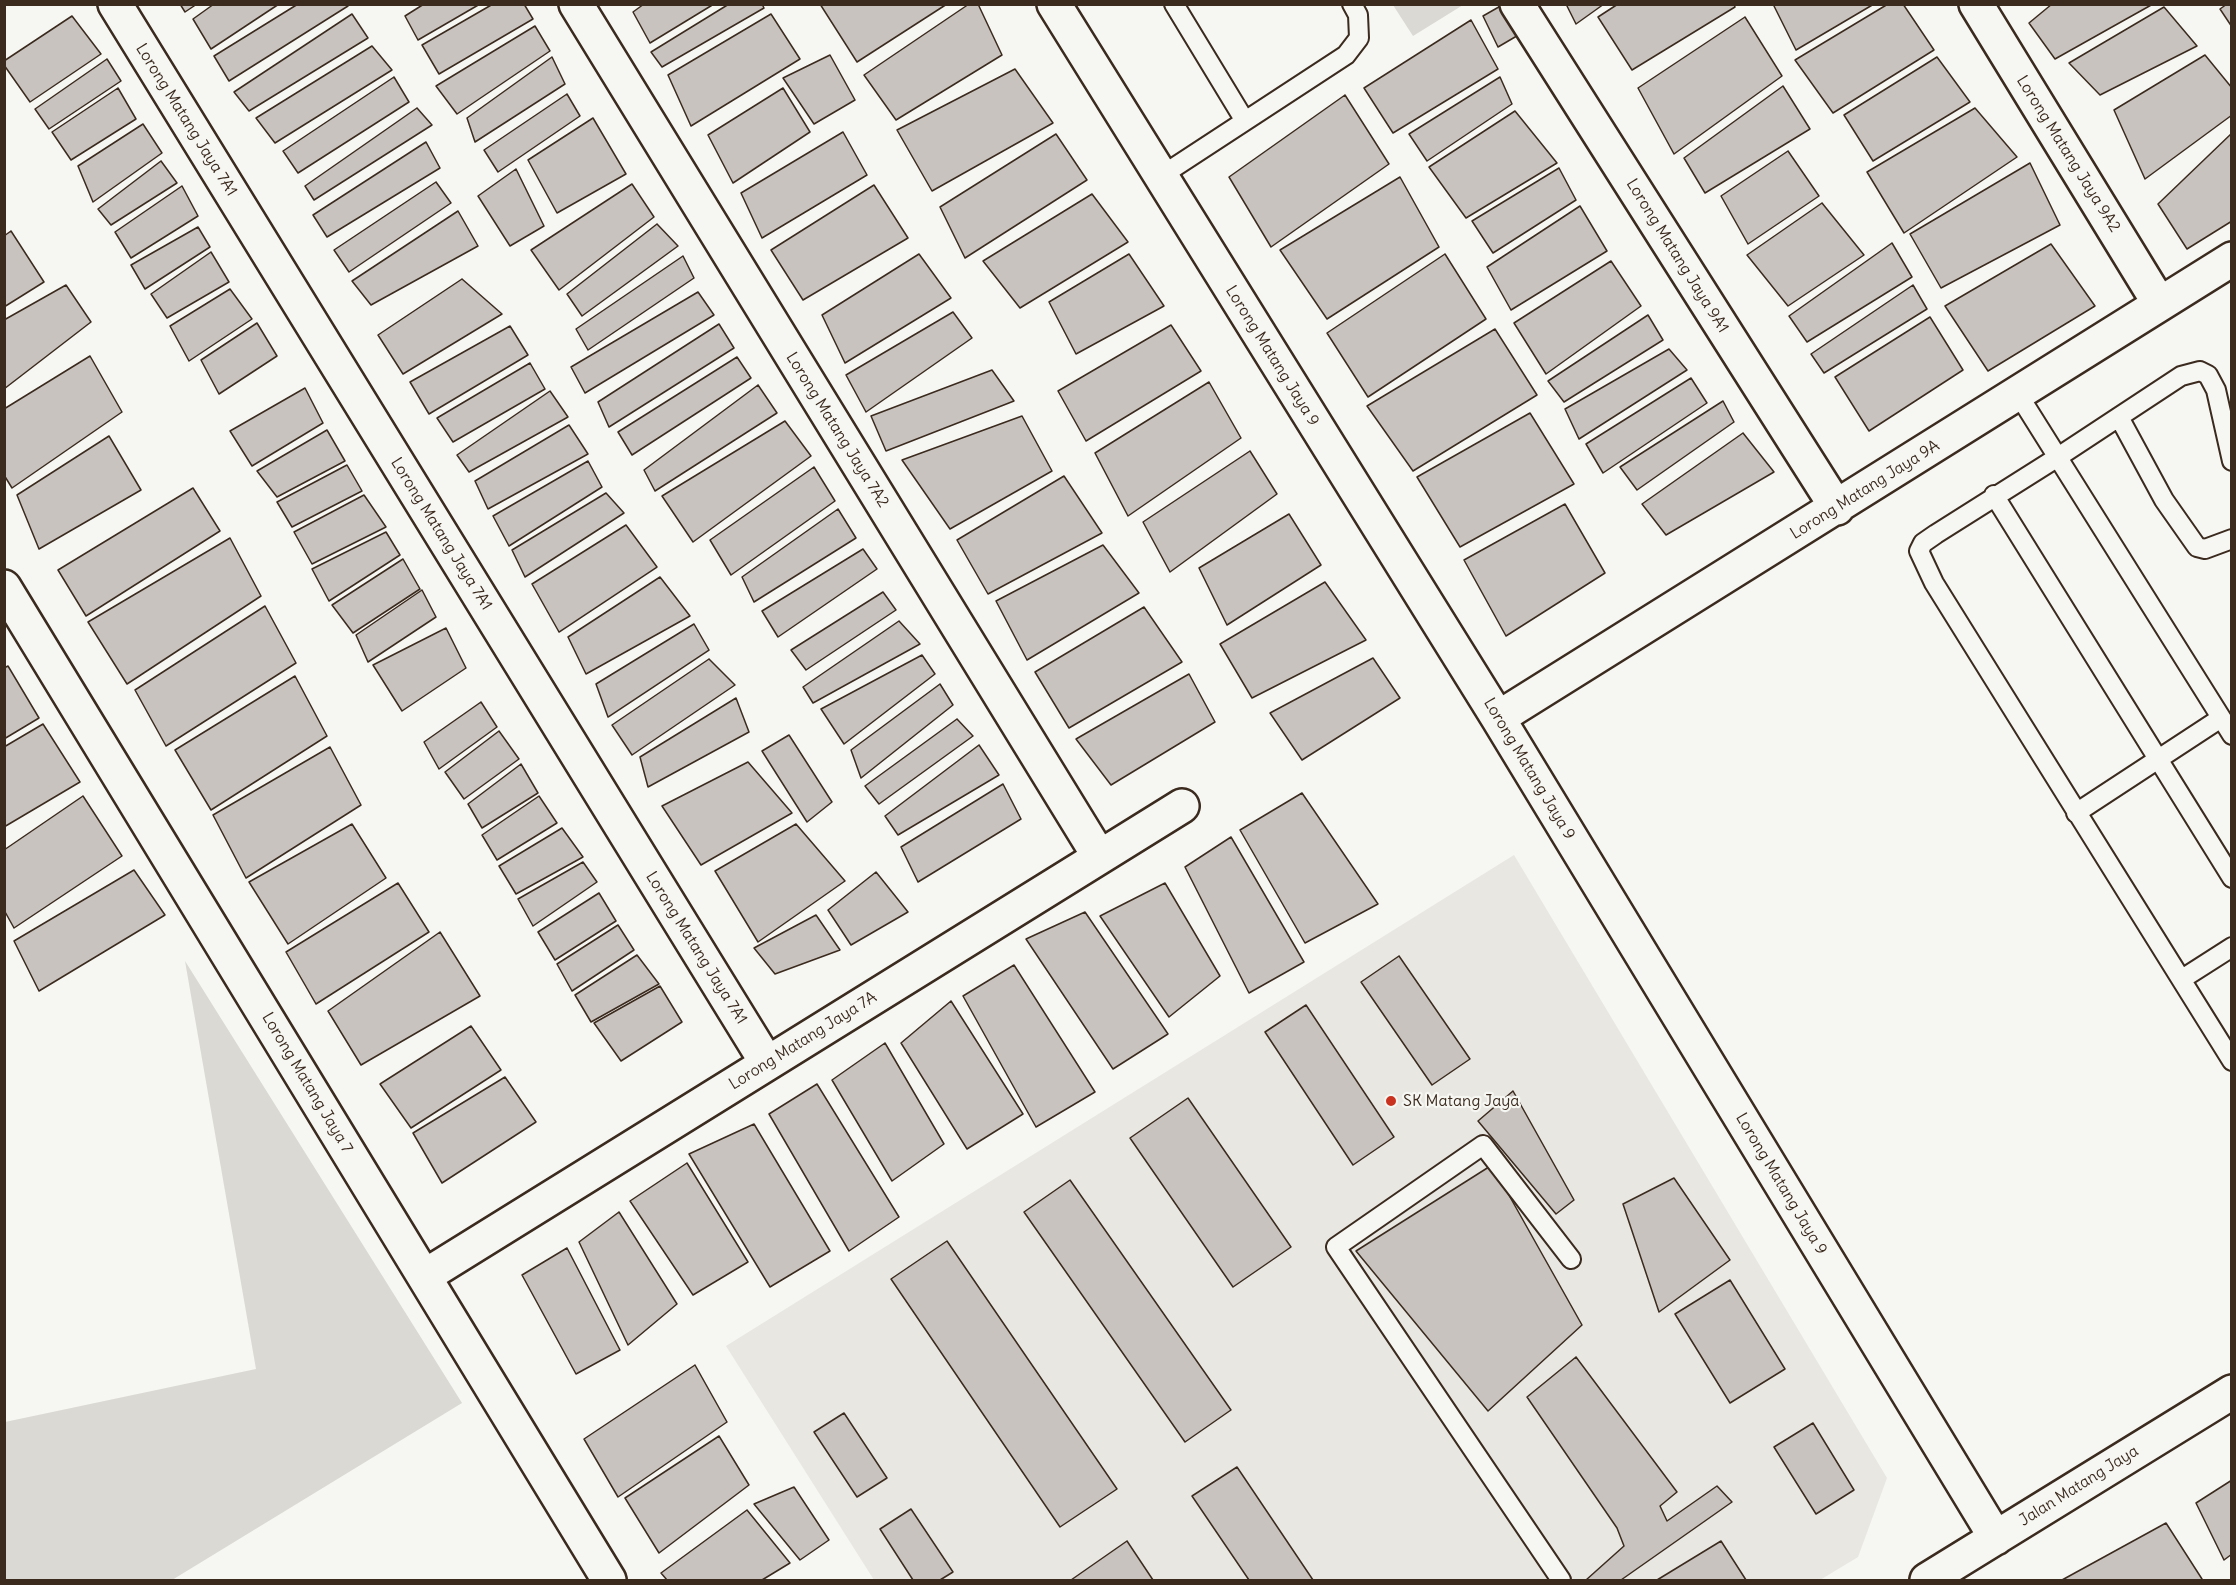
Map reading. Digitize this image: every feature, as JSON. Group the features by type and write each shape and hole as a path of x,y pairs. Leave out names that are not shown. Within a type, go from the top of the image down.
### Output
{"street":[{"name":"Lorong Matang Jaya 7A1","path":"115,4 767,1063"},
{"name":"Lorong Matang Jaya 7A2","path":"576,4 1099,856"},
{"name":"Lorong Matang Jaya 9","path":"1054,4 1498,718 1996,1538"},
{"name":"Lorong Matang Jaya 9A1","path":"1517,4 1837,508"},
{"name":"Lorong Matang Jaya 9A2","path":"1976,4 2159,303"},
{"name":"Lorong Matang Jaya 9A","path":"1498,718 2232,259"},
{"name":"Lorong Matang Jaya 7","path":"4,587 609,1581"},
{"name":"Lorong Matang Jaya 7A","path":"425,1276 1182,806"},
{"name":"Jalan Matang Jaya","path":"1927,1581 2232,1392"}],"lane":[{"path":"1174,4 1245,121"},
{"path":"1161,176 1346,54 1359,38 1358,15 1352,4"},
{"path":"2232,461 2216,390 2208,375 2200,371 2181,376 2058,457 1994,495 1923,543 1919,551 1934,583 2232,1061"},
{"path":"2018,394 2232,735"},
{"path":"2119,417 2164,500 2197,547 2205,549 2232,539"},
{"path":"1994,495 2232,878"},
{"path":"2076,813 2221,718"},
{"path":"2182,979 2232,947"},
{"path":"1561,1581 1336,1246 1483,1144 1571,1259"}],"shaded area":[{"path":"1393,5 1463,5 1413,36"},
{"name":"SK Matang Jaya","path":"1514,855 1887,1478 1858,1557 1820,1580 874,1580 726,1346"},
{"path":"185,961 462,1403 172,1580 5,1580 5,1422 256,1369"}],"building":[{"path":"180,4 197,4 185,12"},
{"path":"214,4 279,4 211,49 193,19"},
{"path":"298,4 347,4 348,6 229,81 214,56"},
{"path":"424,4 480,4 418,40 405,16"},
{"path":"493,4 524,4 533,19 439,74 422,45"},
{"path":"644,4 714,4 650,43 633,12"},
{"path":"729,4 762,4 764,8 662,67 651,52"},
{"path":"820,4 947,4 857,62"},
{"path":"969,4 978,4 1002,55 896,120 864,75"},
{"path":"1504,4 1527,30 1498,47 1483,16"},
{"path":"1566,4 1604,4 1576,24"},
{"path":"1618,4 1734,4 1735,7 1632,70 1598,17"},
{"path":"1773,4 1874,4 1796,50"},
{"path":"1888,4 1903,4 1934,50 1833,113 1795,60"},
{"path":"2052,4 2153,4 2055,59 2029,23"},
{"path":"2227,4 2232,4 2232,27 2220,9"},
{"path":"2164,7 2197,46 2100,95 2069,63"},
{"path":"352,14 368,38 249,111 234,92"},
{"path":"771,14 800,59 691,126 668,75"},
{"path":"72,16 101,54 30,102 4,65 4,61"},
{"path":"1745,17 1782,76 1674,154 1638,88"},
{"path":"1471,20 1498,69 1393,133 1364,88"},
{"path":"535,26 550,51 457,114 436,86"},
{"path":"372,46 392,70 275,143 256,118"},
{"path":"830,55 855,100 814,124 783,78"},
{"path":"2205,55 2232,88 2232,115 2145,179 2114,110"},
{"path":"552,57 565,84 475,142 467,118"},
{"path":"1937,57 1970,102 1873,161 1844,115"},
{"path":"107,59 121,81 49,129 35,109"},
{"path":"1015,69 1053,123 932,191 897,130"},
{"path":"394,77 409,102 298,173 283,151"},
{"path":"1500,77 1512,104 1427,161 1409,134"},
{"path":"1783,86 1810,129 1705,193 1684,158"},
{"path":"118,88 136,119 71,160 52,132"},
{"path":"783,88 810,132 733,183 708,135"},
{"path":"567,94 580,116 498,172 484,150"},
{"path":"1345,95 1389,164 1271,247 1229,177"},
{"path":"417,108 432,125 314,200 305,186"},
{"path":"1975,108 2017,157 1904,233 1867,172"},
{"path":"1515,111 1557,163 1466,218 1429,167"},
{"path":"593,118 626,174 557,213 528,160"},
{"path":"143,124 162,153 93,202 78,166"},
{"path":"843,132 867,175 762,238 741,193"},
{"path":"2232,133 2232,221 2187,249 2158,204"},
{"path":"1056,134 1087,180 965,258 940,207"},
{"path":"426,142 440,168 327,237 313,215"},
{"path":"1788,151 1819,196 1748,244 1721,196"},
{"path":"161,161 177,183 111,225 98,209"},
{"path":"2030,163 2060,225 1941,288 1910,234"},
{"path":"1559,168 1576,200 1493,253 1472,221"},
{"path":"516,169 544,226 510,246 478,196"},
{"path":"1400,177 1439,247 1327,319 1280,250"},
{"path":"436,182 451,203 349,272 334,250"},
{"path":"632,184 654,217 559,290 531,250"},
{"path":"874,185 908,238 803,300 771,250"},
{"path":"182,186 198,216 131,258 115,232"},
{"path":"1092,194 1128,242 1020,308 983,261"},
{"path":"1822,203 1864,255 1788,306 1747,255"},
{"path":"1580,206 1607,251 1511,310 1487,267"},
{"path":"458,211 478,246 371,305 352,281"},
{"path":"657,224 678,246 582,316 567,294"},
{"path":"198,227 210,247 145,289 131,265"},
{"path":"11,231 44,282 4,307 4,236"},
{"path":"1892,243 1912,277 1807,342 1789,316"},
{"path":"2051,244 2095,306 1988,371 1945,306"},
{"path":"211,252 229,282 167,318 151,294"},
{"path":"919,254 951,298 845,363 822,315"},
{"path":"1129,254 1164,306 1076,354 1049,302"},
{"path":"1445,254 1486,319 1368,397 1327,333"},
{"path":"683,256 694,278 588,350 576,329"},
{"path":"1611,261 1641,306 1546,374 1514,323"},
{"path":"462,279 502,314 403,374 378,335"},
{"path":"66,285 91,322 4,389 4,320"},
{"path":"1913,285 1927,309 1824,373 1811,354"},
{"path":"230,289 252,319 189,361 170,326"},
{"path":"698,292 714,315 585,393 571,367"},
{"path":"953,312 972,338 866,412 846,375"},
{"path":"1648,315 1663,340 1564,402 1548,381"},
{"path":"1930,317 1963,370 1869,431 1835,377"},
{"path":"257,323 277,356 219,394 201,360"},
{"path":"719,324 734,348 609,427 598,402"},
{"path":"1171,325 1201,371 1086,441 1058,391"},
{"path":"510,326 528,355 429,414 410,382"},
{"path":"1495,329 1537,395 1413,471 1367,406"},
{"path":"1669,349 1687,370 1579,439 1565,409"},
{"path":"90,356 122,412 12,488 4,475 4,409"},
{"path":"737,357 751,378 632,455 618,432"},
{"path":"530,363 545,389 453,442 437,418"},
{"path":"992,370 1014,401 886,451 871,416"},
{"path":"1691,378 1707,403 1603,473 1586,444"},
{"path":"1209,382 1241,438 1128,516 1095,453"},
{"path":"758,385 777,413 655,491 644,470"},
{"path":"305,388 323,423 252,466 230,431"},
{"path":"550,391 568,417 469,472 457,455"},
{"path":"1723,401 1734,422 1637,490 1620,467"},
{"path":"1530,413 1574,484 1460,547 1417,477"},
{"path":"1022,416 1052,471 950,529 902,460"},
{"path":"785,421 811,456 693,542 662,496"},
{"path":"569,425 588,454 488,509 475,481"},
{"path":"327,430 345,461 277,497 257,471"},
{"path":"1743,433 1774,472 1666,535 1642,504"},
{"path":"109,436 141,490 39,549 17,495"},
{"path":"1250,451 1277,494 1170,572 1143,522"},
{"path":"588,461 602,487 509,546 493,516"},
{"path":"347,465 362,491 292,527 277,502"},
{"path":"814,467 835,501 731,575 710,540"},
{"path":"1064,476 1102,533 988,594 957,540"},
{"path":"193,488 220,531 86,616 58,570"},
{"path":"606,493 624,513 525,577 512,550"},
{"path":"364,495 386,527 312,564 294,532"},
{"path":"1565,504 1605,573 1506,636 1464,560"},
{"path":"838,509 856,538 754,602 742,577"},
{"path":"1289,514 1321,565 1227,625 1199,568"},
{"path":"626,525 657,567 559,632 532,584"},
{"path":"386,532 400,555 329,601 312,569"},
{"path":"230,538 261,596 127,684 88,622"},
{"path":"1103,545 1139,593 1027,660 996,601"},
{"path":"863,549 877,569 778,637 762,611"},
{"path":"403,559 420,589 353,633 332,605"},
{"path":"660,577 690,616 586,674 568,637"},
{"path":"1325,582 1366,640 1252,698 1220,644"},
{"path":"422,590 436,617 368,662 356,635"},
{"path":"883,592 896,610 806,670 791,650"},
{"path":"265,606 296,663 166,746 135,690"},
{"path":"1144,607 1182,662 1069,728 1035,672"},
{"path":"899,621 920,644 813,703 803,687"},
{"path":"694,624 709,650 608,717 596,684"},
{"path":"446,628 466,668 402,711 373,665"},
{"path":"922,655 935,674 844,744 821,709"},
{"path":"1373,658 1400,698 1302,760 1270,713"},
{"path":"709,659 735,685 632,755 612,725"},
{"path":"8,666 39,718 4,739 4,668"},
{"path":"1189,674 1215,722 1111,785 1076,739"},
{"path":"295,676 327,736 211,810 175,750"},
{"path":"940,684 953,705 861,778 851,750"},
{"path":"736,698 749,732 648,787 640,757"},
{"path":"481,702 497,727 439,769 424,742"},
{"path":"957,719 973,736 879,804 865,786"},
{"path":"43,724 80,782 4,827 4,747"},
{"path":"499,731 519,759 464,799 445,772"},
{"path":"789,735 832,802 807,822 762,751"},
{"path":"979,745 999,775 898,835 885,816"},
{"path":"330,747 361,805 246,878 213,815"},
{"path":"748,762 792,813 701,865 662,806"},
{"path":"521,764 538,793 482,828 468,804"},
{"path":"1003,784 1021,819 918,882 901,847"},
{"path":"1302,793 1378,904 1305,943 1240,830"},
{"path":"83,796 122,856 14,928 4,910 4,850"},
{"path":"539,796 557,823 497,860 482,835"},
{"path":"352,824 386,878 288,944 249,882"},
{"path":"796,824 845,881 758,942 715,871"},
{"path":"562,828 583,857 516,894 499,866"},
{"path":"1231,837 1304,962 1249,993 1185,867"},
{"path":"583,862 597,882 533,926 518,899"},
{"path":"134,870 165,915 39,991 14,941"},
{"path":"876,872 908,912 851,945 828,910"},
{"path":"398,883 429,932 316,1004 286,952"},
{"path":"1165,883 1220,976 1169,1017 1100,916"},
{"path":"599,893 616,921 555,960 538,932"},
{"path":"1085,912 1168,1034 1113,1069 1026,939"},
{"path":"816,915 840,950 775,974 754,948"},
{"path":"618,925 634,950 572,991 557,964"},
{"path":"440,932 480,996 361,1065 328,1011"},
{"path":"637,955 659,984 591,1022 575,995"},
{"path":"1399,956 1470,1059 1432,1085 1361,982"},
{"path":"1014,965 1095,1092 1036,1127 963,996"},
{"path":"660,986 682,1022 621,1061 594,1023"},
{"path":"951,1001 1023,1114 967,1149 901,1043"},
{"path":"1306,1005 1394,1137 1353,1165 1265,1032"},
{"path":"471,1026 501,1070 411,1128 380,1084"},
{"path":"885,1043 944,1144 892,1181 832,1080"},
{"path":"505,1077 536,1122 442,1183 413,1133"},
{"path":"817,1084 899,1217 849,1251 769,1114"},
{"path":"1513,1091 1574,1200 1556,1214 1478,1121"},
{"path":"1188,1098 1291,1247 1233,1287 1130,1138"},
{"path":"754,1124 830,1251 770,1287 689,1154"},
{"path":"687,1163 748,1262 693,1295 630,1201"},
{"path":"1492,1165 1582,1325 1488,1411 1356,1251"},
{"path":"1674,1178 1730,1260 1659,1312 1623,1204"},
{"path":"1070,1180 1231,1410 1185,1442 1024,1212"},
{"path":"619,1212 677,1304 628,1345 579,1242"},
{"path":"947,1241 1117,1489 1060,1527 891,1279"},
{"path":"567,1248 620,1350 576,1374 522,1275"},
{"path":"1730,1280 1785,1369 1730,1403 1675,1314"},
{"path":"1576,1357 1677,1492 1660,1506 1667,1521 1717,1486 1732,1502 1621,1580 1586,1580 1624,1546 1617,1528 1527,1397"},
{"path":"695,1365 727,1422 618,1497 584,1439"},
{"path":"844,1413 887,1478 857,1497 814,1432"},
{"path":"1813,1423 1854,1490 1816,1514 1774,1447"},
{"path":"719,1436 749,1485 659,1553 625,1498"},
{"path":"1237,1467 1313,1580 1249,1580 1192,1496"},
{"path":"2232,1480 2232,1554 2224,1560 2196,1503"},
{"path":"794,1487 829,1540 800,1560 754,1504"},
{"path":"911,1509 953,1572 940,1580 913,1580 880,1529"},
{"path":"747,1510 790,1563 762,1580 667,1580 661,1573"},
{"path":"2166,1523 2201,1580 2062,1580"},
{"path":"1127,1541 1153,1580 1071,1580"},
{"path":"1721,1541 1746,1580 1657,1580"}],"place":[{"name":"SK Matang Jaya","path":"1391,1101"}]}
